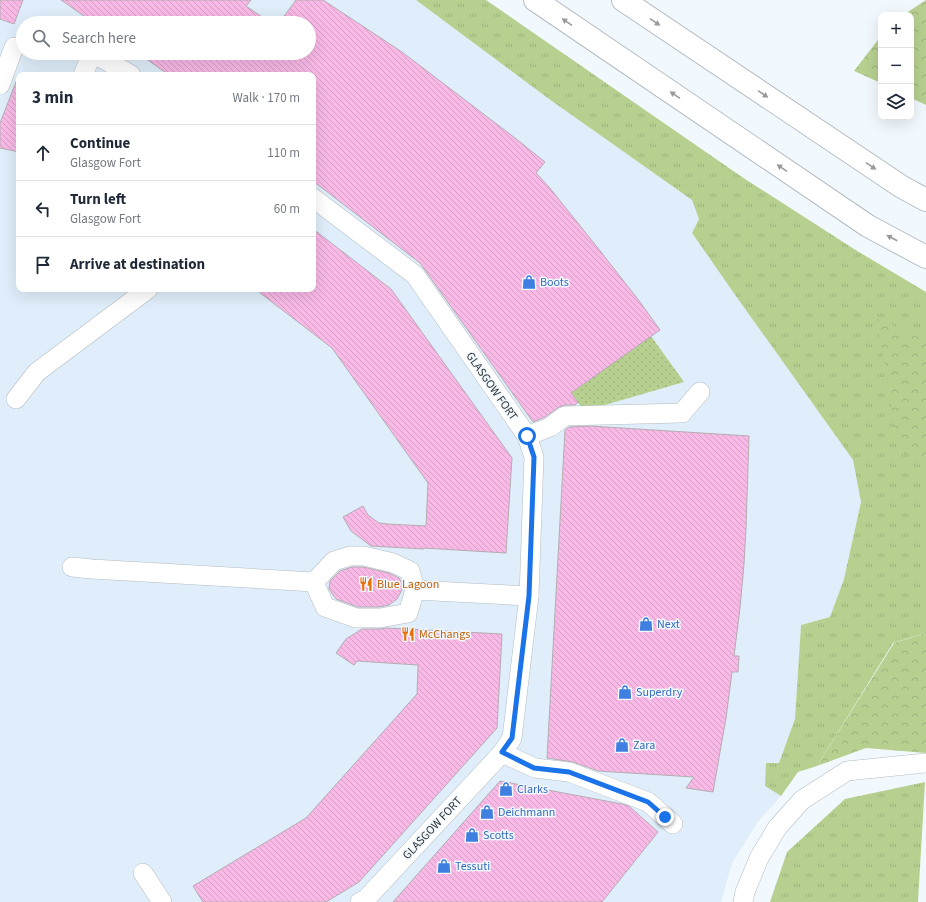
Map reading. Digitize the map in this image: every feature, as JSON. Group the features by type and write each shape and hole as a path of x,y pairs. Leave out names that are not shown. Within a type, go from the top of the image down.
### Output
{"highway":[{"path":"535,0 868,226 926,256"},
{"path":"623,0 902,186 926,200"}],"street":[{"path":"0,85 12,47"},
{"path":"84,72 90,60"},
{"path":"106,60 126,72"},
{"name":"GLASGOW FORT","path":"316,200 415,275 527,436 534,457 529,596 512,738 502,752 366,898 360,902"},
{"path":"16,399 37,372 144,292"},
{"path":"527,436 550,428 565,416 682,413 700,392"},
{"path":"72,567 314,582 334,561 350,556 364,556 393,563 410,571 415,590 408,613 380,618 356,618 325,607 314,582"},
{"path":"415,590 529,596"},
{"path":"502,752 534,768 569,772 648,802 673,824"},
{"path":"743,902 745,892 759,858 776,828 802,800 847,771 926,763"},
{"path":"143,873 162,902"}],"shaded area":[{"path":"0,0 416,0 549,99 692,200 699,219 692,233 853,460 861,502 844,579 830,617 801,625 795,719 779,763 767,763 765,786 781,796 758,822 734,860 721,902 0,902"}],"green space":[{"path":"416,0 486,0 742,177 854,249 926,292 926,633 893,643 817,766 798,772 781,796 765,786 766,763 779,763 795,719 801,625 830,617 844,579 861,502 853,460 692,233 699,219 692,200 549,99"},
{"path":"926,0 926,105 914,99 914,12 908,12"},
{"path":"878,40 878,82 854,71"},
{"path":"877,318 926,341 926,459 899,452"},
{"path":"651,336 684,382 584,411 571,393"},
{"path":"926,633 926,753 866,748 817,766 894,643"},
{"path":"925,782 918,902 770,902 787,852 845,799"}],"building":[{"path":"0,0 23,0 14,24 0,19"},
{"path":"61,0 251,0 246,6 261,16 84,16"},
{"path":"296,0 323,0 402,52 545,162 536,173 601,252 660,330 571,393 578,402 575,405 565,405 559,407 545,417 533,422 420,263 316,183 316,72 165,72 148,60 316,60 316,16 284,16"},
{"path":"16,82 16,151 0,148 0,123"},
{"path":"316,231 391,289 512,458 506,553 371,546 351,531 343,517 363,506 368,515 379,523 426,526 428,483 332,348 259,292 316,292"},
{"path":"590,426 749,436 744,564 734,656 739,656 738,672 732,672 726,718 713,792 686,788 694,777 598,771 573,762 547,758 565,430 569,427"},
{"path":"352,567 363,567 389,573 399,578 401,581 402,590 397,599 389,605 379,607 358,607 336,599 329,589 330,581 340,571"},
{"path":"387,628 502,634 497,728 359,882 326,902 203,902 193,886 306,818 417,694 418,665 357,661 354,665 336,653 346,639 362,629"},
{"path":"500,781 629,806 658,832 602,902 393,902"}],"place":[{"name":"Boots","path":"529,282"},
{"name":"Blue Lagoon","path":"366,584"},
{"name":"Next","path":"646,624"},
{"name":"McChangs","path":"408,634"},
{"name":"Superdry","path":"625,692"},
{"name":"Zara","path":"622,745"},
{"name":"Clarks","path":"506,789"},
{"name":"Deichmann","path":"487,812"},
{"name":"Scotts","path":"472,835"},
{"name":"Tessuti","path":"444,866"}],"route":[{"path":"527,436 534,457 529,596 512,738 502,752 534,768 569,772 648,802 665,817"}]}
